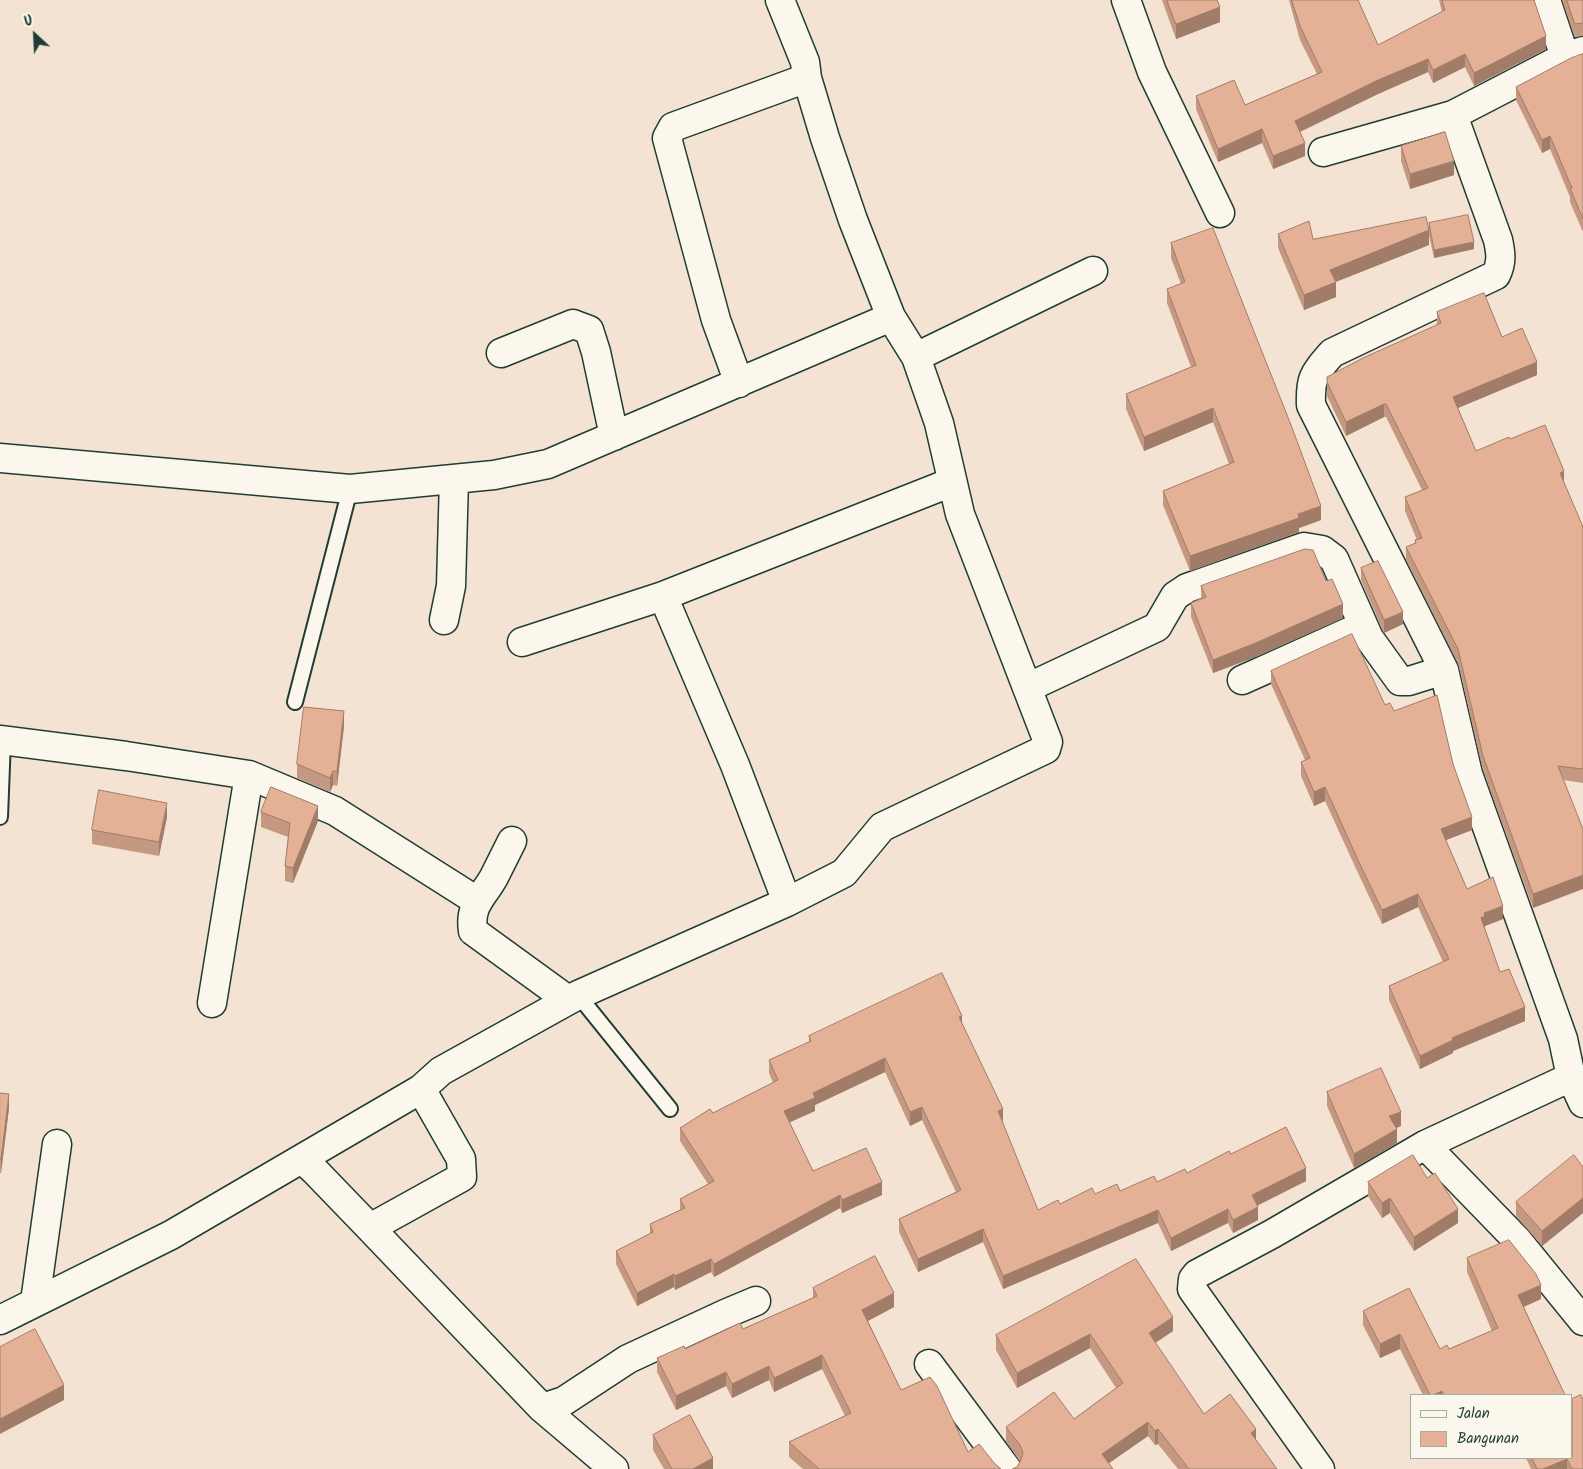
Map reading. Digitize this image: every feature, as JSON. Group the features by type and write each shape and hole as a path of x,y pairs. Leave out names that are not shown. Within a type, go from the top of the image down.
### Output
{"street":[{"path":"0,1320 171,1235 421,1089 441,1071 573,998 787,902 844,873 882,826 1046,749 1048,742 960,514 952,482 950,463 939,423 916,357 891,317 853,220 825,138 807,78 805,62 780,0"},
{"path":"1126,0 1152,72 1220,214"},
{"path":"1323,152 1453,115 1574,54 1546,0"},
{"path":"739,383 716,320 667,138 673,128 807,78"},
{"path":"1453,115 1498,240 1502,256 1501,265 1496,275 1332,353 1315,373 1310,386 1311,405 1444,670 1468,774 1573,1036 1571,1077 1583,1103"},
{"path":"916,357 1094,271"},
{"path":"0,458 350,488 494,475 548,464 891,317"},
{"path":"501,353 573,324 589,330 596,352 614,436"},
{"path":"444,620 451,586 454,479"},
{"path":"522,642 663,596 952,482"},
{"path":"1027,688 1157,627 1175,596 1187,588 1304,547 1322,550 1334,559 1362,626 1400,680 1409,680 1444,670"},
{"path":"663,596 736,765 787,902"},
{"path":"1242,680 1362,626"},
{"path":"1,740 126,756 249,775 335,811 477,901"},
{"path":"212,1003 249,775"},
{"path":"512,841 493,879 477,901 471,921 473,931 573,998"},
{"path":"1320,1469 1192,1289 1193,1279 1197,1274 1272,1234 1425,1146 1571,1077"},
{"path":"370,1228 462,1177 461,1159 421,1089"},
{"path":"35,1302 57,1144"},
{"path":"1425,1146 1518,1241 1583,1321"},
{"path":"302,1159 542,1408 614,1469"},
{"path":"542,1408 564,1401 628,1359 756,1301"},
{"path":"929,1364 1007,1469"}],"lane":[{"path":"295,702 350,488"},
{"path":"0,817 1,740"},
{"path":"573,998 670,1109"}],"building":[{"path":"1167,0 1217,0 1220,7 1176,24"},
{"path":"1292,0 1358,0 1378,45 1445,10 1442,0 1534,0 1546,36 1474,73 1465,54 1433,70 1428,59 1378,80 1295,121 1305,143 1273,156 1262,129 1218,149 1196,96 1234,80 1245,105 1322,72 1300,26"},
{"path":"1567,0 1583,0 1583,23 1575,24"},
{"path":"1583,54 1583,219 1550,136 1542,140 1516,87 1571,58"},
{"path":"1445,132 1454,161 1410,174 1401,146"},
{"path":"1468,215 1474,242 1434,250 1429,223"},
{"path":"1426,217 1429,230 1330,270 1336,282 1304,295 1278,234 1309,221 1313,239"},
{"path":"1213,228 1321,506 1298,514 1299,518 1190,556 1163,491 1234,462 1213,408 1144,437 1126,394 1196,365 1167,289 1185,282 1171,243"},
{"path":"1484,293 1502,337 1522,328 1537,362 1453,397 1476,451 1545,425 1564,471 1560,473 1583,527 1583,769 1558,766 1583,829 1583,875 1533,894 1483,756 1458,649 1406,547 1416,543 1415,540 1422,538 1405,497 1428,488 1386,404 1346,422 1327,382 1327,377 1363,358 1441,323 1437,312"},
{"path":"1305,549 1313,550 1326,581 1332,579 1343,604 1213,660 1191,603 1206,597 1201,586"},
{"path":"1378,561 1403,612 1384,620 1361,568"},
{"path":"1352,634 1385,705 1390,703 1394,711 1437,695 1453,764 1472,817 1441,829 1467,889 1493,877 1503,906 1484,913 1485,916 1481,918 1500,972 1509,969 1525,1007 1452,1038 1453,1040 1420,1056 1389,986 1449,959 1418,894 1382,910 1325,787 1314,792 1301,762 1310,758 1271,671"},
{"path":"304,707 344,711 337,771 333,771 330,778 297,764"},
{"path":"271,787 318,806 293,868 285,866 290,823 261,812"},
{"path":"99,790 167,803 159,842 92,830"},
{"path":"942,973 962,1016 959,1017 1003,1109 998,1111 1038,1210 1058,1200 1060,1204 1092,1188 1095,1194 1117,1184 1120,1191 1154,1176 1157,1182 1185,1169 1187,1173 1229,1151 1231,1154 1286,1127 1306,1168 1252,1195 1258,1207 1233,1220 1228,1209 1171,1238 1158,1210 1003,1276 983,1229 918,1259 899,1219 961,1190 922,1107 910,1112 885,1058 813,1093 815,1098 784,1111 813,1171 866,1148 882,1182 842,1200 840,1195 714,1264 711,1259 675,1276 674,1274 637,1293 616,1251 653,1232 650,1224 685,1208 680,1199 714,1181 680,1128 710,1109 713,1113 778,1080 769,1060 811,1041 809,1036"},
{"path":"1381,1068 1401,1112 1389,1116 1397,1129 1354,1154 1327,1092"},
{"path":"0,1093 9,1094 1,1159 0,1159"},
{"path":"1413,1155 1427,1178 1435,1173 1458,1209 1414,1237 1390,1198 1382,1203 1368,1182"},
{"path":"1574,1155 1583,1167 1583,1198 1542,1231 1516,1202"},
{"path":"1509,1240 1536,1274 1541,1285 1518,1295 1565,1394 1444,1394 1442,1391 1430,1394 1400,1334 1380,1344 1363,1311 1409,1288 1440,1349 1447,1345 1449,1349 1498,1328 1467,1258"},
{"path":"875,1256 894,1293 862,1310 901,1390 930,1377 937,1386 968,1452 979,1444 1001,1469 819,1469 789,1442 851,1413 822,1355 774,1378 769,1366 732,1384 726,1372 676,1396 657,1358 684,1346 685,1349 740,1323 743,1329 817,1296 813,1288"},
{"path":"1136,1259 1173,1317 1149,1333 1204,1414 1230,1394 1256,1429 1251,1433 1277,1469 1189,1469 1158,1429 1155,1431 1148,1422 1102,1454 1113,1469 1012,1469 1017,1467 1023,1453 1020,1445 1006,1427 1054,1392 1074,1419 1123,1383 1090,1334 1017,1373 996,1335"},
{"path":"35,1329 64,1385 0,1419 0,1347"},
{"path":"1581,1395 1583,1400 1583,1469 1572,1469 1567,1459 1573,1459 1573,1399"},
{"path":"690,1415 713,1458 693,1469 672,1469 653,1435"},
{"path":"1532,1459 1567,1459 1543,1469 1537,1469"}]}
